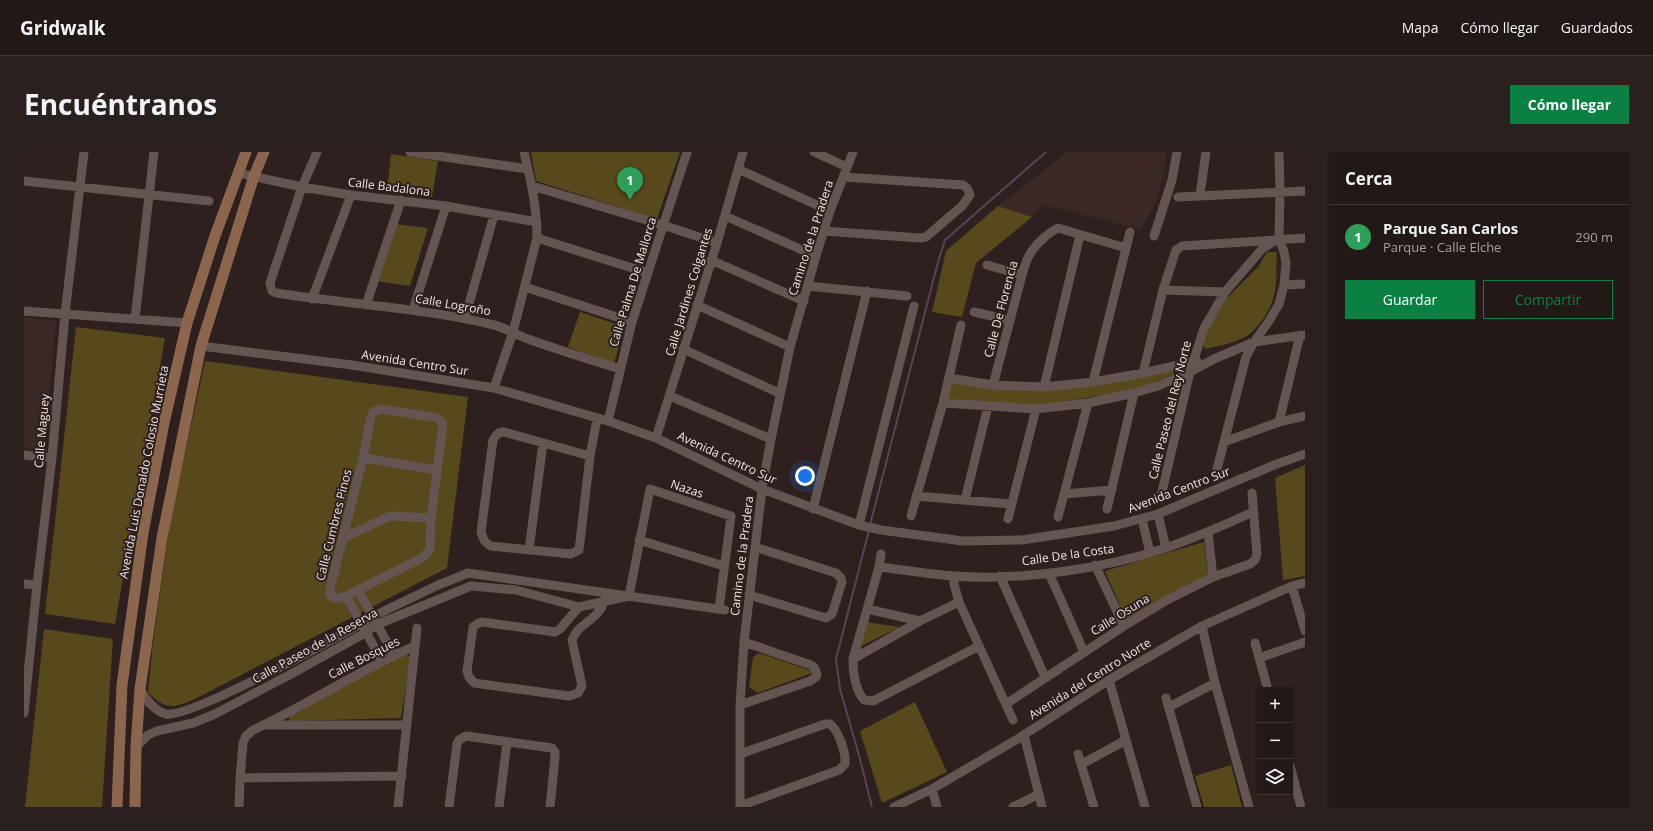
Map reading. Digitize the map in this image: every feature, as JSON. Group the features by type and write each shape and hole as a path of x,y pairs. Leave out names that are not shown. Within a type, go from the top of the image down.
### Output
{"main road":[{"name":"Avenida Luis Donaldo Colosio Murrieta","path":"117,807 122,685 143,533 162,431 187,323 215,236 246,152"},
{"path":"135,807 136,747 140,689 162,538 201,346 254,176 264,152"}],"street":[{"name":"Calle Maguey","path":"24,712 52,458 65,314 84,152"},
{"path":"135,319 154,152"},
{"path":"302,187 317,152"},
{"path":"410,152 528,169"},
{"path":"494,388 513,332 537,238 537,222 532,186 524,152"},
{"name":"Calle Palma De Mallorca","path":"608,421 632,322 687,152"},
{"name":"Calle Jardines Colgantes","path":"656,438 717,243 743,152"},
{"path":"814,152 847,167"},
{"name":"Camino de la Pradera","path":"740,806 740,705 744,642 762,489 779,393 790,347 824,230 853,152"},
{"path":"1154,236 1172,180 1177,152"},
{"path":"1200,195 1206,152"},
{"path":"1216,473 1246,357 1279,304 1284,285 1286,263 1279,238 1280,192 1278,152"},
{"path":"738,169 830,212"},
{"name":"Calle Badalona","path":"238,173 302,187 351,195 446,206 537,222"},
{"path":"824,230 920,238 931,233 962,206 968,200 970,192 963,186 844,177"},
{"path":"24,181 209,201"},
{"path":"532,186 663,225 717,243"},
{"name":"Calle Logroño","path":"302,187 270,283 270,287 276,293 312,299 413,310 465,318 496,325 529,339 620,369"},
{"path":"1178,197 1305,191"},
{"path":"312,299 351,195"},
{"path":"366,305 401,200"},
{"path":"413,310 446,206"},
{"path":"465,318 494,215"},
{"path":"725,216 816,256"},
{"name":"Calle De Florencia","path":"993,385 1009,320 1022,275 1030,254 1053,231 1061,228 1126,248"},
{"path":"1093,382 1130,232"},
{"path":"1044,387 1080,234"},
{"path":"537,238 648,273"},
{"path":"1143,373 1163,290 1174,253 1179,247 1279,238 1305,238"},
{"name":"Calle Paseo del Rey Norte","path":"1161,496 1190,372 1204,328 1225,292 1262,249 1279,238"},
{"path":"711,260 804,301"},
{"path":"987,265 1022,275"},
{"path":"1284,285 1305,284"},
{"path":"808,286 907,296"},
{"path":"525,287 632,322"},
{"path":"1163,290 1225,292"},
{"path":"812,509 867,291"},
{"path":"697,305 790,347"},
{"path":"861,526 914,306"},
{"path":"24,311 187,323"},
{"path":"974,312 1009,320"},
{"path":"911,516 943,403 961,325"},
{"path":"943,403 1036,409 1088,403 1158,386 1190,372 1214,359 1254,342 1302,335 1279,422"},
{"name":"Avenida Centro Sur","path":"201,346 352,365 494,388 608,421 656,438 762,489 812,509 861,526 963,541 1022,540 1087,532 1142,519 1158,514 1274,465 1305,454"},
{"path":"683,349 779,393"},
{"path":"949,378 993,385 1044,387 1093,382 1143,373 1193,361 1214,359"},
{"path":"1107,509 1134,393"},
{"path":"670,396 771,439"},
{"path":"1058,517 1088,403"},
{"path":"964,500 988,406"},
{"name":"Calle Cumbres Pinos","path":"381,409 433,416 439,419 443,424 437,470 431,518 430,549 425,555 418,560 346,596 336,599 330,595 330,589 363,458 370,417 376,410 381,409"},
{"path":"1008,519 1036,409"},
{"path":"1224,442 1279,422 1305,416"},
{"path":"590,456 504,432 499,432 493,440 481,532 482,538 491,546 571,554 579,550 590,456 597,419"},
{"path":"529,550 543,443"},
{"path":"24,455 52,458"},
{"path":"363,458 437,470"},
{"name":"Nazas","path":"629,596 650,489 731,516 724,566 722,610"},
{"path":"1064,494 1112,490"},
{"path":"1252,493 1253,512"},
{"path":"916,496 1011,504"},
{"name":"Calle De la Costa","path":"878,566 954,576 1000,576 1049,573 1150,553 1208,532 1253,512"},
{"name":"Calle Osuna","path":"1006,704 1045,677 1167,600 1213,577 1250,564 1255,560 1257,554 1253,512"},
{"path":"1158,514 1166,548"},
{"path":"343,538 390,516 431,518"},
{"path":"1142,519 1150,553"},
{"path":"1208,532 1213,577"},
{"path":"639,540 724,566"},
{"path":"749,595 826,618 832,614 842,582 841,578 836,573 755,547"},
{"path":"880,554 853,659 855,679 864,700 873,701 979,646"},
{"path":"1095,565 1124,626"},
{"name":"Calle Paseo de la Reserva","path":"136,747 148,735 157,731 193,723 215,714 365,633 376,618 430,589 468,573 722,610"},
{"path":"1049,573 1084,652"},
{"path":"954,576 954,584 959,602 1013,720"},
{"path":"1000,576 1045,677"},
{"name":"Avenida del Centro Norte","path":"894,807 932,789 1024,735 1109,680 1202,626 1292,586 1305,583"},
{"path":"24,584 37,585"},
{"name":"Calle Paseo de la Reserva","path":"172,714 186,711 209,702 361,623 471,586 516,590 579,607 629,596"},
{"path":"1292,586 1305,631"},
{"path":"358,590 376,618 394,655"},
{"path":"346,596 365,633 382,661"},
{"path":"579,607 556,632 482,622 477,624 473,627 467,671 469,677 474,682 561,695 569,696 578,693 582,686 572,640 574,633 602,610 604,602"},
{"path":"853,659 920,621 959,602"},
{"path":"867,609 920,621"},
{"path":"1202,626 1215,683 1249,807"},
{"path":"416,646 417,628"},
{"path":"740,705 810,681 818,674 811,665 744,642"},
{"path":"1259,658 1305,642"},
{"path":"1255,643 1267,687"},
{"name":"Calle Bosques","path":"239,807 242,743 246,736 253,730 382,661 416,646 398,807"},
{"path":"1109,680 1145,807"},
{"path":"1169,707 1215,683"},
{"path":"140,689 145,697 158,710 165,714 172,714 170,728"},
{"path":"1166,698 1197,807"},
{"path":"740,754 825,724 830,724 838,732 846,759 846,764 839,770 740,806"},
{"path":"264,725 407,725"},
{"path":"1024,735 1042,807"},
{"path":"449,807 457,744 459,740 466,736 547,746 552,748 555,752 550,807"},
{"path":"1082,764 1126,740"},
{"path":"499,807 507,742"},
{"path":"1078,754 1094,807"},
{"path":"240,778 402,776"},
{"path":"1293,776 1302,807"},
{"path":"932,789 937,807"},
{"path":"1013,807 1038,794"}],"shaded area":[{"path":"531,152 680,152 657,219 536,181"},
{"path":"1067,152 1166,152 1164,172 1156,202 1140,231 1131,227 1044,205 1032,217 998,206"},
{"path":"391,154 438,161 432,197 387,191"},
{"path":"998,206 1032,217 976,263 962,317 932,312 946,251"},
{"path":"396,224 428,228 410,286 377,281"},
{"path":"1267,252 1277,252 1276,282 1271,304 1264,318 1254,330 1243,338 1205,349 1203,345 1205,334 1223,302 1258,267"},
{"path":"580,312 625,327 614,363 568,347"},
{"path":"24,317 56,321 44,450 24,448"},
{"path":"76,327 165,338 115,624 45,614"},
{"path":"205,361 468,397 447,568 195,699 175,706 170,706 160,702 148,692 153,643 170,522"},
{"path":"1172,368 1174,374 1151,384 1125,392 1040,405 990,405 946,398 950,382 1012,390"},
{"path":"1305,465 1305,576 1283,580 1275,478"},
{"path":"1204,542 1208,575 1126,620 1105,571"},
{"path":"866,622 900,627 859,647"},
{"path":"44,629 113,639 102,807 25,807"},
{"path":"405,653 411,658 401,718 289,721 289,716"},
{"path":"759,653 815,672 758,693 749,687 753,657"},
{"path":"915,702 947,772 882,803 860,731"},
{"path":"1231,765 1242,807 1204,807 1195,776"}],"waterway":[{"path":"870,525 945,240 1046,152"},
{"path":"869,530 836,659 840,689 872,807"}],"place":[{"name":"Parque San Carlos","path":"630,200"}]}
